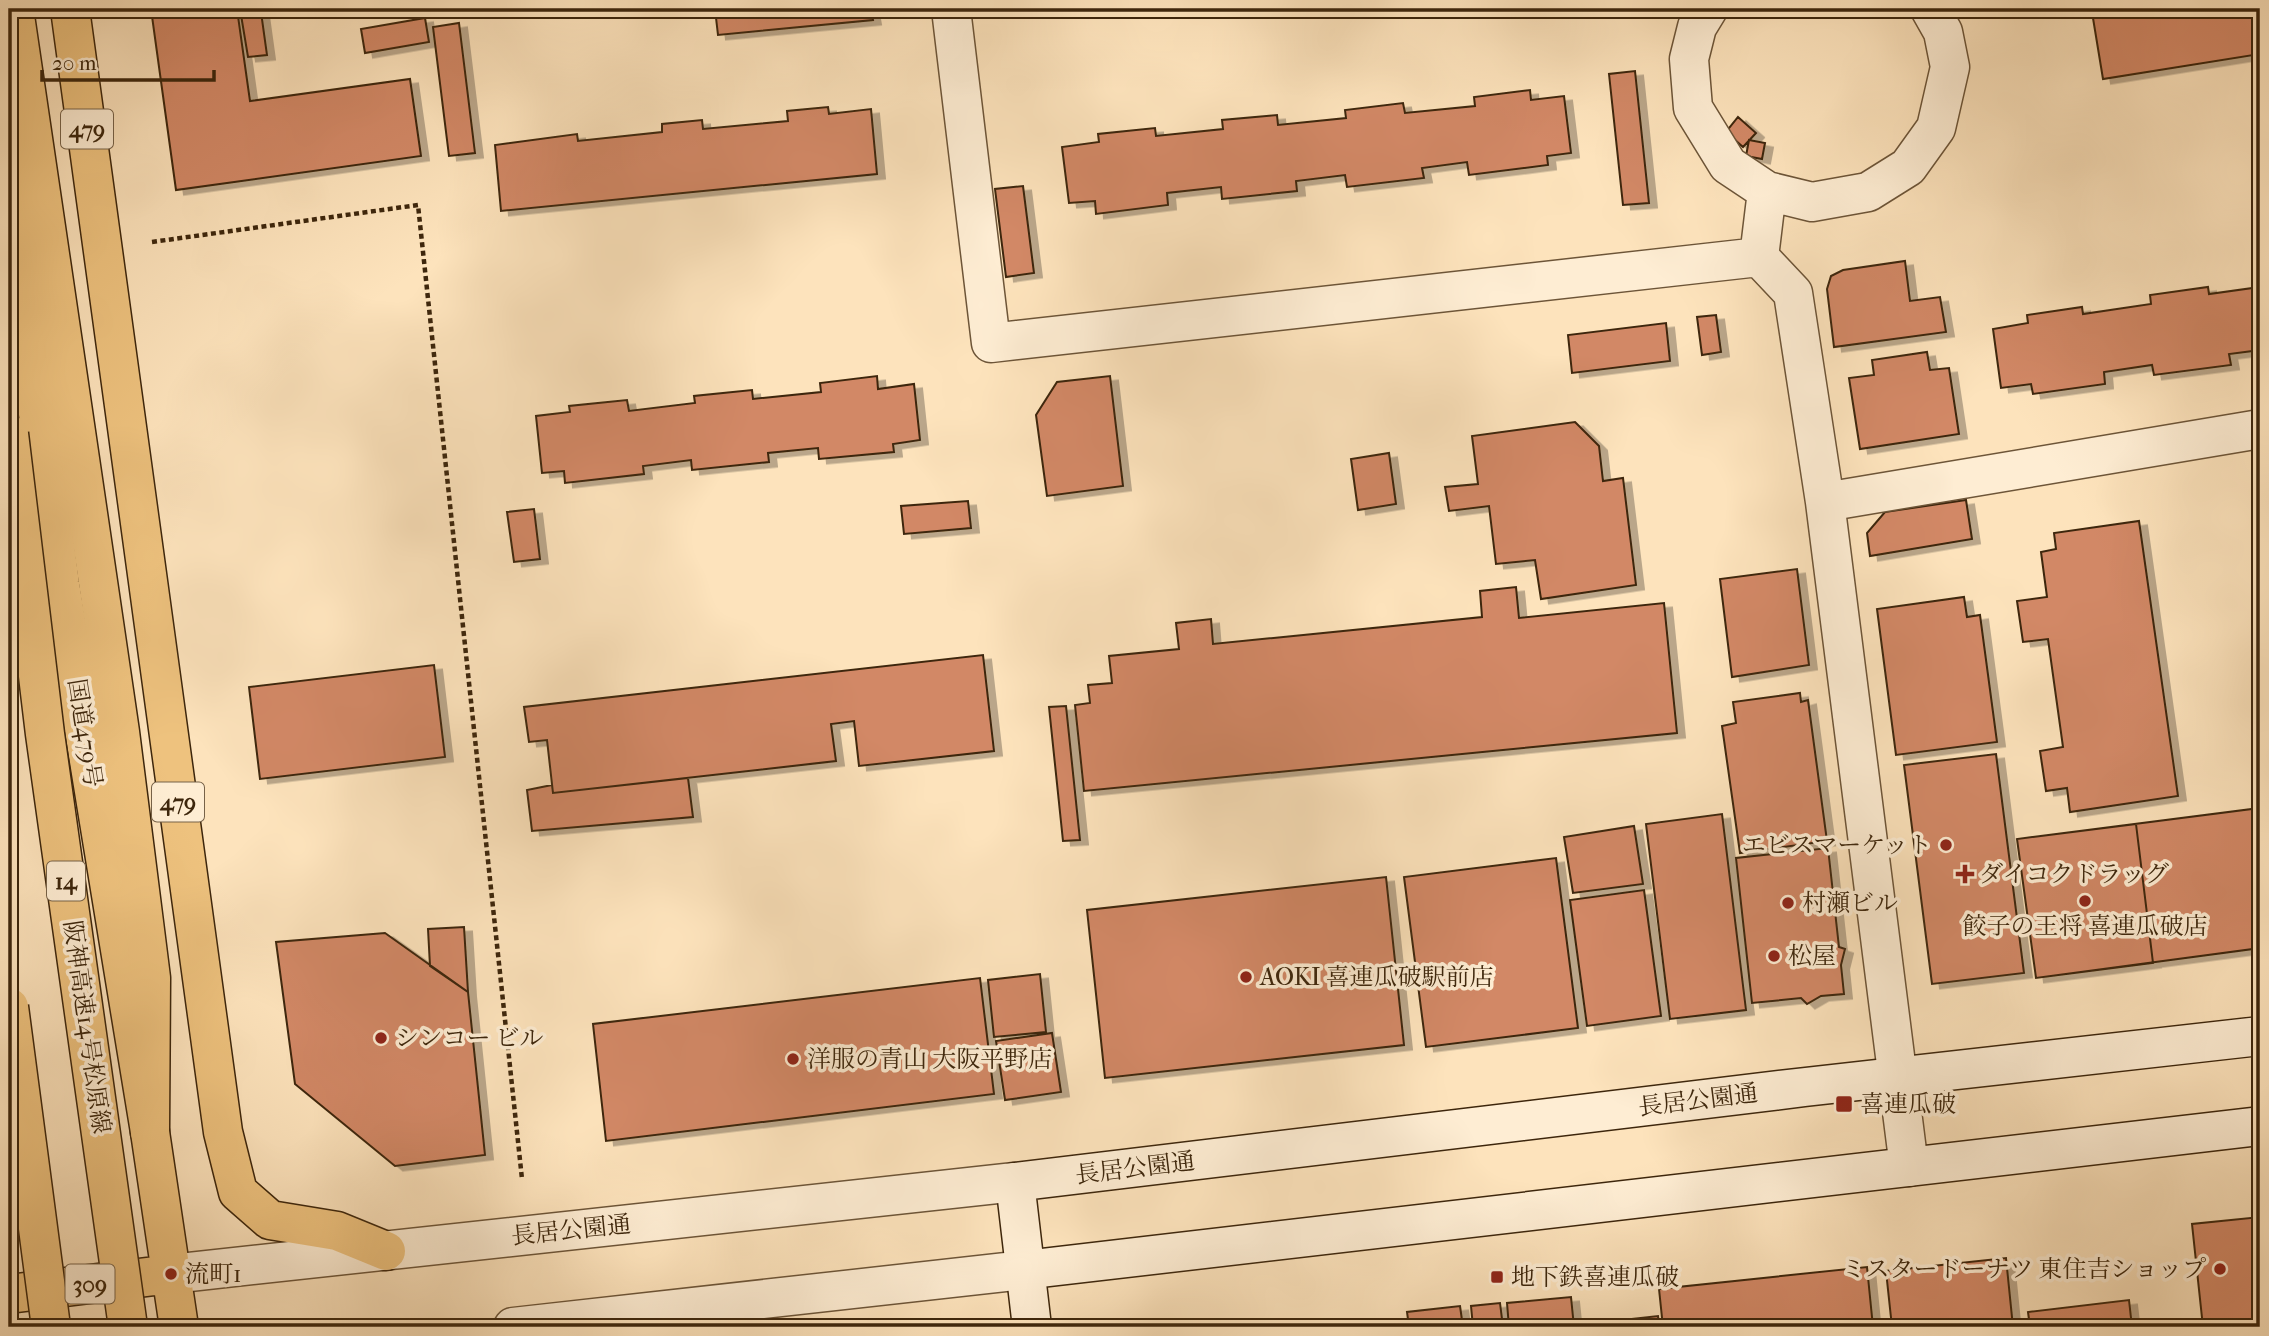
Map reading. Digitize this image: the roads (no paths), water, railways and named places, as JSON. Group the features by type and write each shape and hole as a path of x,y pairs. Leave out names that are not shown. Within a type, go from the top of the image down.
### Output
{"highway":[{"name":"479","path":"70,9 223,1132 238,1192 270,1220 337,1231 386,1251"},
{"path":"16,19 120,732 149,965 150,1132"},
{"name":"国道479号","path":"9,189 60,584 150,1132 179,1327"},
{"name":"阪神高速14号松原線","path":"9,434 45,734 128,1327"},
{"path":"9,1007 51,1327"},
{"name":"長居公園通","path":"9,1294 171,1274"}],"street":[{"path":"951,9 991,343 1759,257"},
{"path":"1708,9 1697,27 1689,59 1693,108 1728,165 1767,191 1812,202 1868,192 1908,167 1936,128 1950,68 1943,32 1930,9"},
{"path":"1759,257 1767,191"},
{"path":"1759,257 1793,293 1825,502 1909,1167"},
{"path":"1825,502 2260,429"},
{"name":"長居公園通","path":"171,1274 1015,1182 2260,1036"},
{"path":"513,1327 2260,1126"},
{"path":"1015,1182 1032,1327"}],"place":[{"name":"エビスマーケット","path":"1946,845"},
{"name":"ダイコクドラッグ","path":"1965,874"},
{"name":"餃子の王将 喜連瓜破店","path":"2085,901"},
{"name":"村瀬ビル","path":"1788,903"},
{"name":"松屋","path":"1774,956"},
{"name":"AOKI 喜連瓜破駅前店","path":"1246,977"},
{"name":"シンコー ビル","path":"381,1038"},
{"name":"洋服の青山 大阪平野店","path":"793,1059"},
{"name":"喜連瓜破","path":"1844,1104"},
{"name":"ミスタードーナツ 東住吉ショップ","path":"2220,1269"},
{"name":"流町1","path":"171,1274"},
{"name":"地下鉄喜連瓜破","path":"1497,1277"}]}
